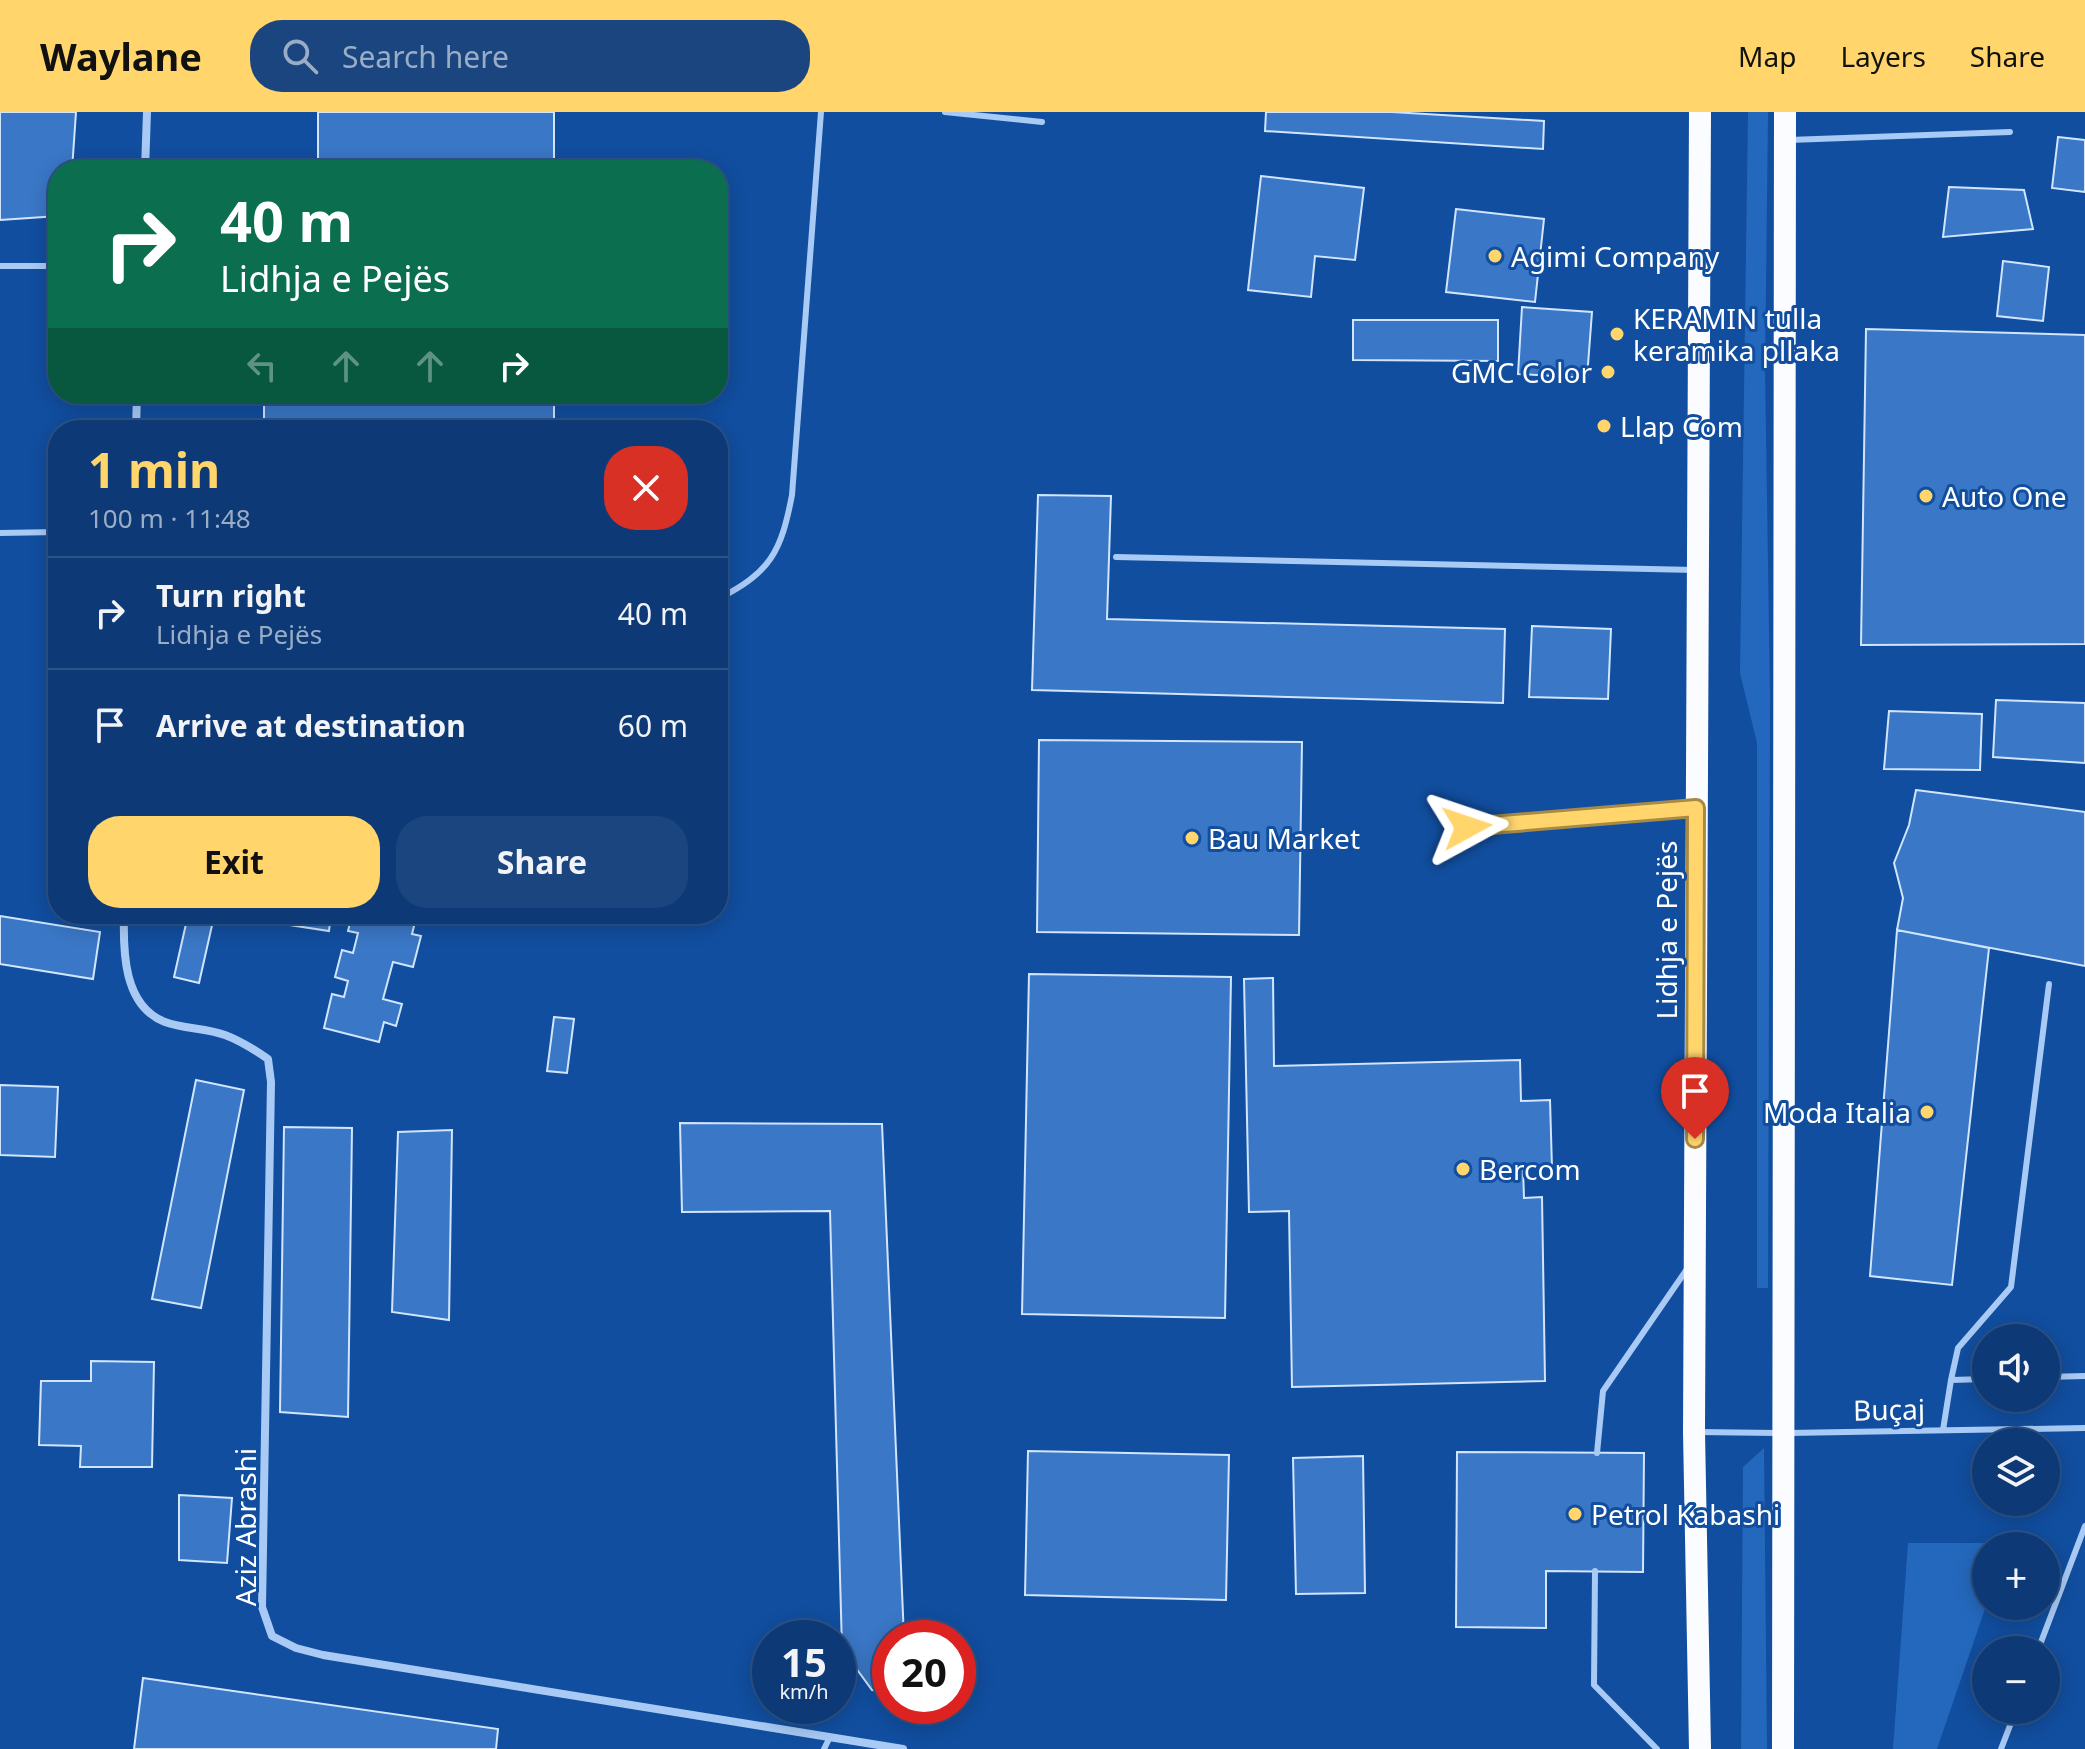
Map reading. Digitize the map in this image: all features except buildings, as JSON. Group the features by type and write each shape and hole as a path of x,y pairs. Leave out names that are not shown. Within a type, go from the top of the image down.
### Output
{"highway":[{"name":"Lidhja e Pejës","path":"1700,112 1694,1259 1700,1749"},
{"path":"1783,1749 1785,112"}],"street":[{"path":"145,160 147,112"},
{"name":"Aziz Abrashi","path":"124,924 123,948 129,980 140,1004 162,1021 224,1035 268,1059 271,1082 262,1607 272,1636 323,1655 903,1749"}],"lane":[{"path":"728,594 741,587 770,562 785,531 792,495 821,112"},
{"path":"945,112 1042,122"},
{"path":"1785,140 2010,132"},
{"path":"0,266 48,266"},
{"path":"0,533 48,532"},
{"path":"1116,557 1698,571"},
{"path":"1467,827 1696,808"},
{"path":"1943,1430 1958,1348 2011,1287 2049,984"},
{"path":"1597,1453 1603,1391 1694,1259"},
{"path":"2060,1377 2085,1376"},
{"path":"1951,1380 1972,1379"},
{"name":"Buçaj","path":"1694,1432 2085,1428"},
{"path":"2043,1636 2085,1526"},
{"path":"1595,1571 1594,1685 1657,1749"},
{"path":"2001,1749 2011,1724"},
{"path":"824,1749 830,1737"}],"shaded area":[{"path":"1748,112 1768,112 1765,369 1770,697 1768,1288 1757,1288 1757,743 1740,673"},
{"path":"1764,1448 1767,1749 1741,1749 1743,1467"},
{"path":"1908,1543 1972,1543 1972,1620 1981,1620 1976,1636 1972,1636 1972,1647 1937,1749 1893,1749"}],"place":[{"name":"Agimi Company","path":"1495,256"},
{"name":"KERAMIN tulla keramika pllaka","path":"1617,334"},
{"name":"GMC Color","path":"1608,372"},
{"name":"Llap Com","path":"1604,426"},
{"name":"Auto One","path":"1926,496"},
{"name":"Bau Market","path":"1192,838"},
{"name":"Moda Italia","path":"1927,1112"},
{"name":"Bercom","path":"1463,1169"},
{"name":"Petrol Kabashi","path":"1575,1514"}],"route":[{"path":"1467,827 1696,808 1695,1139"}]}
